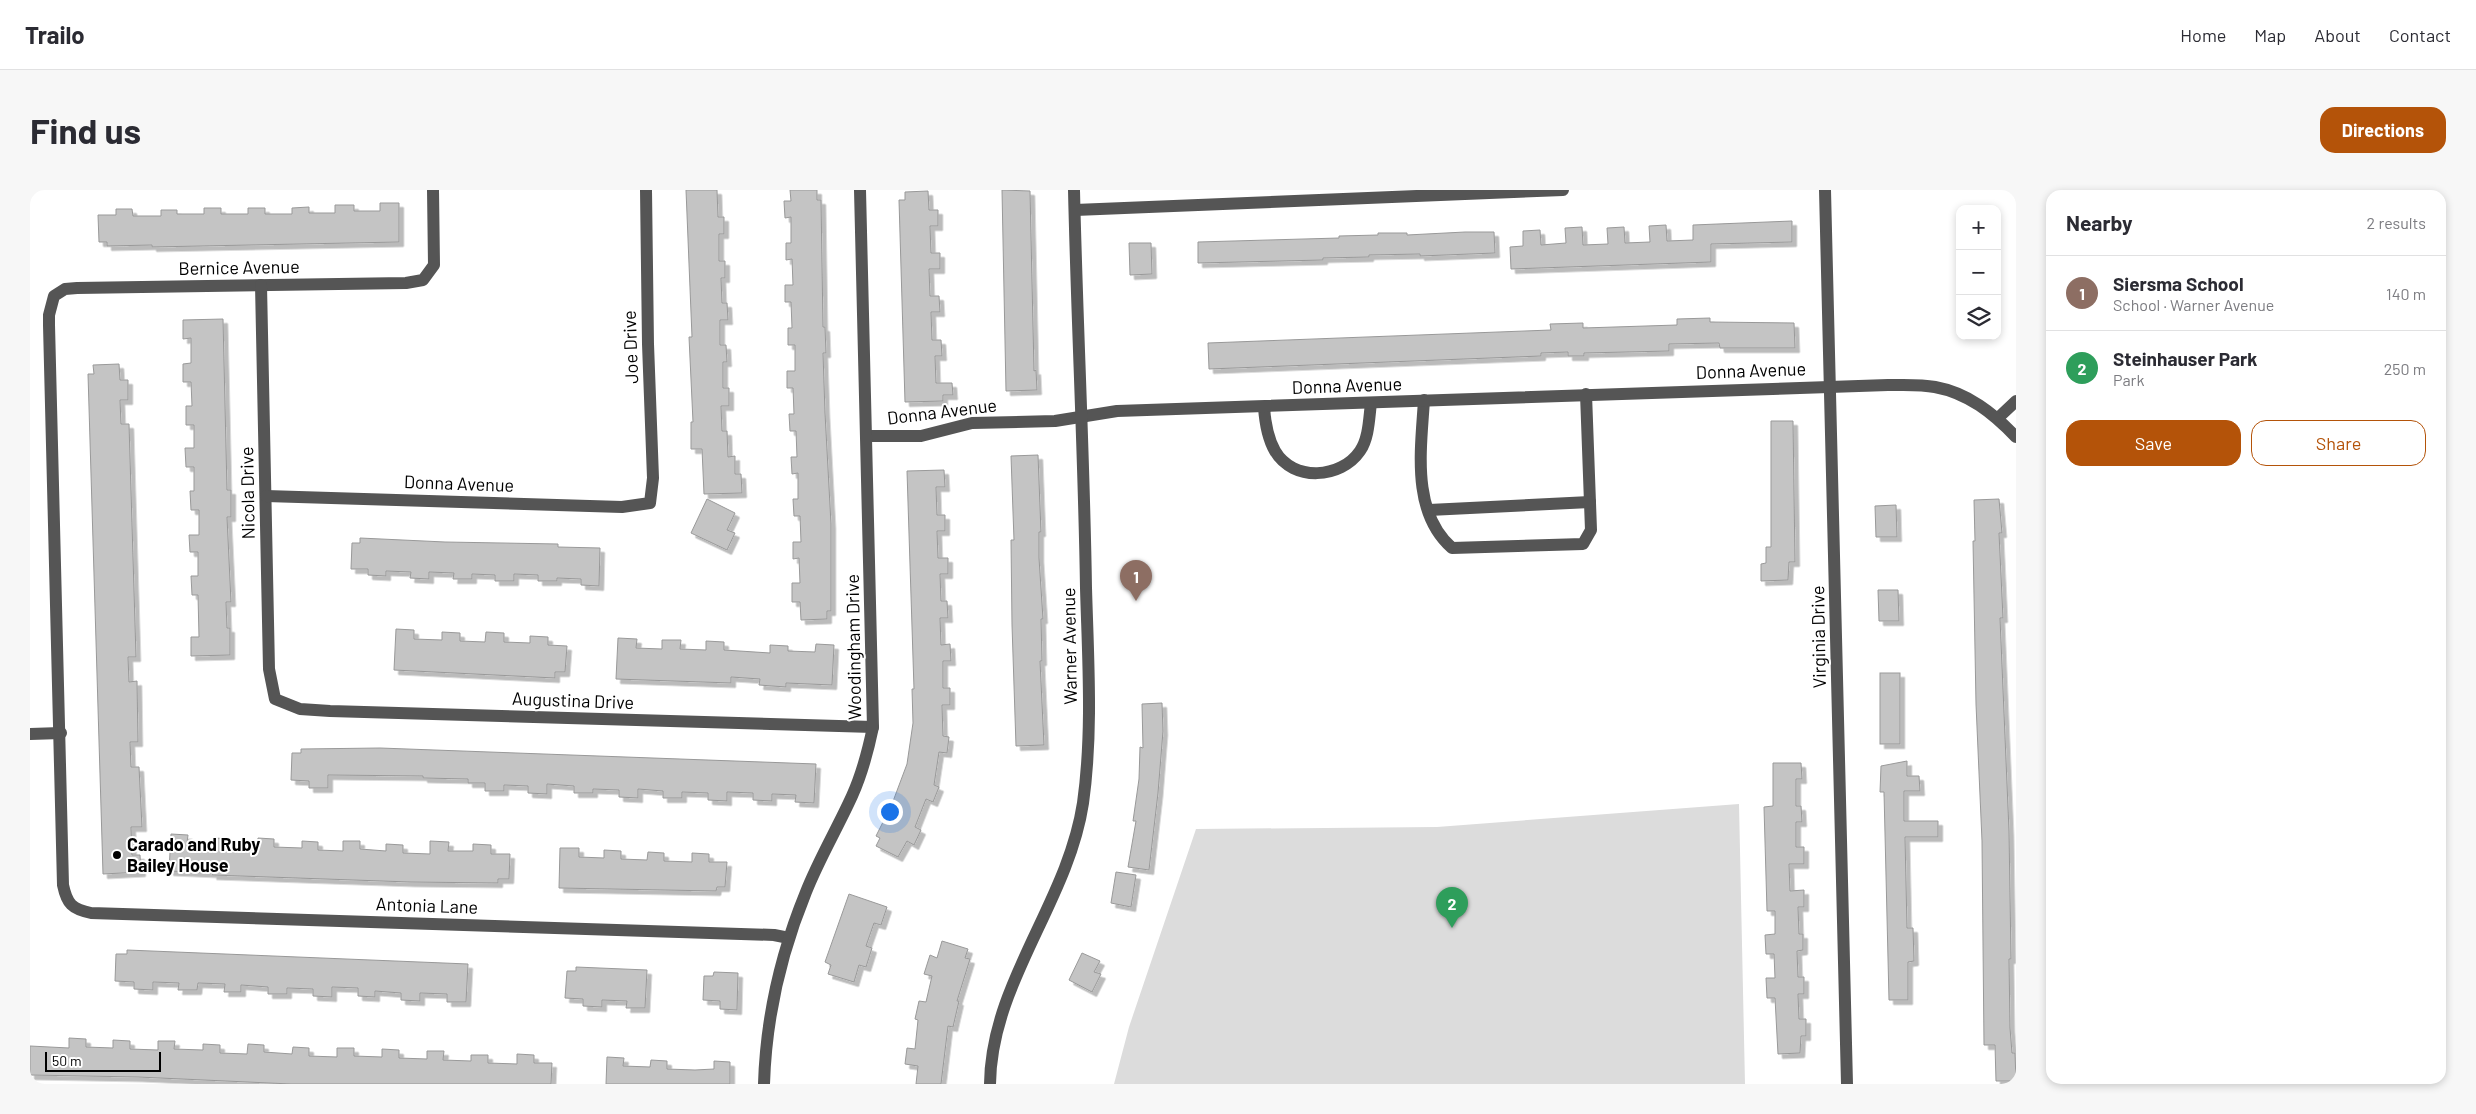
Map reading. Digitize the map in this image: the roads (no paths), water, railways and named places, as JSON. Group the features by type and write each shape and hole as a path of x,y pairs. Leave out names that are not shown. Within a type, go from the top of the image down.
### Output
{"street":[{"name":"Bernice Avenue","path":"61,733 48,325 51,303 58,293 77,288 406,283 422,280 430,274 434,264 433,190"},
{"name":"Joe Drive","path":"646,190 648,344 654,478 650,503"},
{"name":"Woodingham Drive","path":"764,1084 766,1044 774,993 789,938 820,858 852,796 865,762 873,727 860,190"},
{"name":"Warner Avenue","path":"990,1084 1005,1006 1060,882 1077,831 1082,804 1089,723 1083,416 1074,190"},
{"path":"1075,210 1563,190"},
{"name":"Virginia Drive","path":"1825,190 1847,1084"},
{"name":"Nicola Drive","path":"261,285 269,669 275,699"},
{"name":"Donna Avenue","path":"866,436 921,436 972,423 1055,421 1117,411 1831,386 1934,386 1963,395 1998,418 2016,437"},
{"path":"1424,400 1420,461 1422,492 1438,536 1452,548 1583,544 1590,530 1586,394"},
{"path":"1998,418 2016,401"},
{"path":"1264,407 1265,425 1276,453 1284,462 1304,472 1320,474 1334,472 1350,462 1361,450 1368,430 1370,403"},
{"name":"Donna Avenue","path":"266,496 622,507 650,503"},
{"path":"1429,510 1590,502"},
{"name":"Augustina Drive","path":"275,699 300,709 330,711 873,727"},
{"path":"30,734 61,733"},
{"name":"Antonia Lane","path":"61,733 63,885 66,901 76,910 91,913 774,935 789,938"}],"place":[{"name":"Siersma School","path":"1136,601"},
{"name":"Carado and Ruby Bailey House","path":"117,855"},
{"name":"Steinhauser Park","path":"1452,928"}]}
